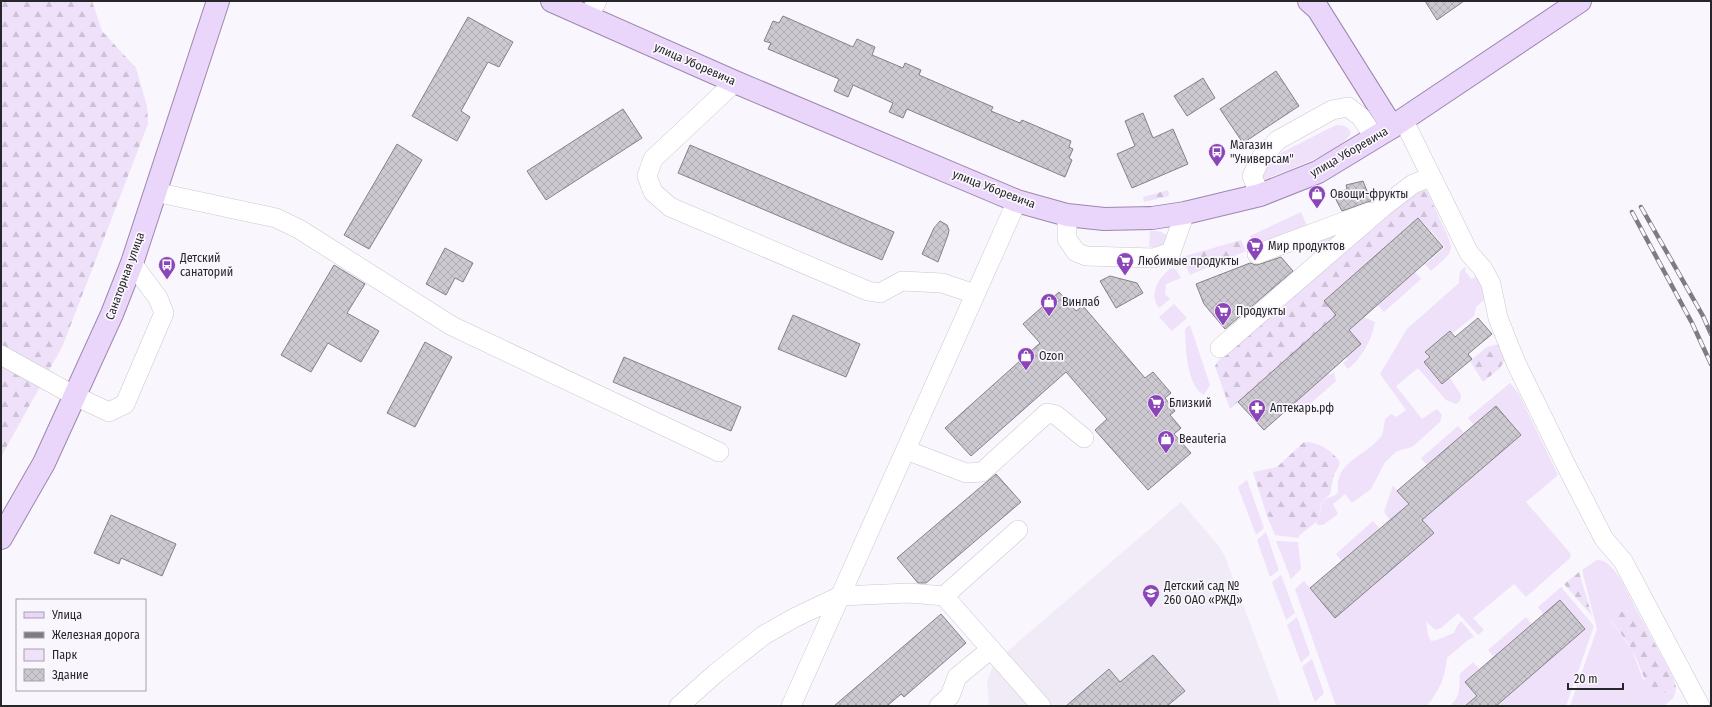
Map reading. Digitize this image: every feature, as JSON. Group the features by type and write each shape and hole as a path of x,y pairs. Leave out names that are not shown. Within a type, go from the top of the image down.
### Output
{"main road":[{"name":"Санаторная улица","path":"1,538 44,463 112,314 132,262 218,1"},
{"name":"улица Уборевича","path":"552,1 593,9 735,82 1017,201 1067,214 1104,219 1152,218 1185,213 1260,195 1318,172 1390,128 1580,1"},
{"path":"1309,1 1318,9 1390,128"}],"street":[{"path":"735,82 653,159 647,176 653,192 670,207 868,291 880,293 902,281 942,284 975,294"},
{"path":"1260,195 1252,176 1261,158 1278,140 1332,110 1348,107 1361,117 1390,128 1431,177 1469,253 1483,269 1491,284 1498,318 1516,363 1567,467 1604,539 1623,561 1700,706"},
{"path":"1220,348 1383,207 1413,184 1431,177"},
{"path":"155,192 276,218 299,229 452,326 719,452"},
{"path":"792,706 1017,201"},
{"path":"1257,254 1383,207"},
{"path":"1067,214 1067,239 1076,252 1086,256 1154,258 1170,252 1185,213"},
{"path":"1,355 75,396 109,412 125,404 164,313 158,298 132,262"},
{"path":"906,450 966,473 982,472 1047,414 1056,416 1084,438"},
{"path":"944,596 1018,530"},
{"path":"680,706 716,673 764,635 794,618 840,596 909,593 944,596 1041,706"},
{"path":"939,706 950,696 957,677 991,649"}],"shaded area":[{"name":"Детский сад № 260 ОАО «РЖД»","path":"1181,502 1218,545 1225,557 1281,706 989,706 987,681 994,663"}],"green space":[{"path":"1,1 92,1 102,31 136,68 147,106 148,124 63,345 1,457"},
{"path":"1336,125 1345,126 1351,133 1336,147 1310,161 1260,181 1265,161"},
{"path":"1422,189 1427,191 1442,224 1431,231 1418,218 1324,301 1336,315 1230,409 1215,366 1218,361 1415,191"},
{"path":"1168,190 1169,196 1144,202 1143,197"},
{"path":"1301,212 1308,228 1256,251 1250,236"},
{"path":"1442,224 1451,246 1448,255 1431,271 1423,262 1424,261 1427,263 1445,247 1431,231"},
{"path":"1347,229 1316,256 1304,241"},
{"path":"1150,231 1162,232 1168,237 1167,244 1160,247 1149,247"},
{"path":"1241,240 1246,251 1190,275 1182,257"},
{"path":"1466,267 1465,271 1471,279 1482,274 1485,299 1476,307 1474,316 1453,333 1450,331 1425,352 1430,357 1424,362 1442,384 1450,378 1461,395 1460,401 1456,404 1446,400 1418,368 1396,386 1422,419 1437,409 1442,415 1440,422 1412,447 1397,451 1385,462 1371,489 1352,503 1345,494 1333,504 1338,514 1323,525 1318,525 1316,523 1319,518 1322,503 1336,495 1338,492 1340,475 1344,469 1381,437 1385,419 1391,414 1396,417 1406,410 1380,374 1407,329 1459,283 1459,275"},
{"path":"1172,268 1176,270 1181,278 1166,284 1165,294 1170,299 1159,308 1155,297 1156,286 1167,271"},
{"path":"1415,272 1421,279 1384,312 1378,305"},
{"path":"1174,304 1187,318 1172,331 1159,317"},
{"path":"1364,317 1375,322 1374,328 1362,354 1348,369 1343,363 1348,359 1346,357 1361,344 1349,330"},
{"path":"1190,325 1210,385 1204,395 1198,390 1194,383 1188,365 1185,329"},
{"path":"1498,344 1503,345 1506,358 1500,368 1483,382 1470,361 1487,347"},
{"path":"1334,372 1336,381 1303,410 1296,402 1328,373 1330,375"},
{"path":"1510,383 1519,394 1558,475 1526,502 1571,554 1570,558 1526,597 1514,584 1473,618 1484,630 1478,635 1458,613 1441,628 1436,630 1426,622 1428,635 1431,641 1454,633 1461,621 1474,637 1468,640 1447,658 1441,684 1427,706 1336,706 1295,589 1304,581 1335,617 1434,533 1422,520 1521,435 1496,406 1474,425 1468,418"},
{"path":"1458,426 1464,433 1427,465 1421,458"},
{"path":"1304,442 1320,445 1333,454 1340,462 1334,474 1330,494 1321,503 1319,518 1300,535 1280,519 1267,516 1253,472 1277,467"},
{"path":"1247,480 1264,528 1256,535 1238,487"},
{"path":"1393,485 1409,504 1390,520 1384,512"},
{"path":"1267,516 1280,519 1300,535 1298,538 1275,535"},
{"path":"1373,521 1380,529 1342,561 1336,554"},
{"path":"1266,532 1279,570 1270,577 1257,540"},
{"path":"1276,541 1298,542 1301,569 1291,579"},
{"path":"1597,560 1604,561 1615,571 1636,609 1608,614 1612,623 1632,650 1643,679 1666,694 1676,687 1674,697 1664,706 1570,706 1597,629 1582,570"},
{"path":"1579,572 1592,616 1564,584"},
{"path":"1281,575 1295,613 1286,620 1272,582"},
{"path":"1561,587 1594,626 1566,706 1496,706 1585,629 1561,600 1545,613 1546,617 1538,607"},
{"path":"1636,609 1673,677 1676,687 1670,691 1658,694 1651,693 1635,655 1613,624 1608,614"},
{"path":"1297,617 1310,654 1301,663 1287,625"},
{"path":"1526,617 1534,627 1526,629 1498,653 1497,660 1488,650"},
{"path":"1312,659 1324,693 1315,702 1302,667"},
{"path":"1473,662 1479,669 1465,682 1477,696 1465,706 1453,706 1451,705 1459,691 1460,674"}],"building":[{"path":"1425,1 1464,1 1437,20"},
{"path":"783,16 853,47 857,39 875,47 872,55 903,68 905,63 921,70 919,75 993,107 991,111 1020,123 1022,120 1071,141 1069,147 1073,149 1069,158 1072,160 1065,177 907,109 903,118 889,112 893,103 853,85 848,97 834,91 839,79 768,49 771,43 764,41 773,21 779,23"},
{"path":"468,17 513,42 499,67 488,62 461,111 470,117 457,141 412,116"},
{"path":"1276,71 1299,106 1243,143 1220,109"},
{"path":"1203,78 1215,98 1187,116 1174,96"},
{"path":"623,109 642,138 546,200 527,171"},
{"path":"1143,113 1153,138 1173,129 1188,164 1132,188 1117,154 1135,146 1125,121"},
{"path":"397,144 422,160 369,249 344,235"},
{"path":"690,145 894,232 882,260 678,173"},
{"path":"1363,181 1371,201 1342,211 1334,196 1347,189 1346,185"},
{"path":"1418,218 1443,247 1349,330 1361,344 1264,430 1238,402 1336,315 1324,301"},
{"path":"940,221 947,225 949,230 938,262 922,254 934,228"},
{"path":"445,248 473,263 463,282 455,278 446,295 426,284"},
{"path":"1281,257 1293,271 1225,329 1204,304 1196,284 1250,263 1256,265"},
{"path":"334,265 365,284 347,313 379,331 361,362 328,343 311,372 281,355"},
{"path":"1110,276 1137,283 1143,293 1116,308 1100,281"},
{"path":"1059,292 1076,311 1083,306 1145,378 1153,372 1171,393 1165,398 1175,411 1170,415 1181,428 1174,434 1191,453 1148,490 1095,430 1107,419 1066,372 971,456 945,428 1040,343 1023,324"},
{"path":"793,315 860,344 846,377 778,349"},
{"path":"1478,318 1492,334 1468,354 1472,359 1442,384 1424,362 1430,357 1425,352 1450,331 1455,337"},
{"path":"425,342 452,357 415,427 387,413"},
{"path":"624,357 741,407 731,431 613,382"},
{"path":"1496,406 1521,435 1422,520 1434,533 1335,618 1310,588 1409,504 1397,491"},
{"path":"996,474 1021,502 926,583 918,583 897,558"},
{"path":"111,515 176,544 162,576 121,558 119,564 94,553"},
{"path":"1560,600 1585,629 1496,706 1465,706 1477,696 1465,682"},
{"path":"941,614 966,643 904,697 901,694 887,706 834,706"},
{"path":"1153,655 1185,691 1167,706 1066,706 1109,669 1120,682"}],"railway":[{"path":"1641,207 1703,316 1711,334"},
{"path":"1632,212 1692,323 1711,364"}],"place":[{"name":"Магазин \"Универсам\"","path":"1217,167"},
{"name":"Овощи-фрукты","path":"1317,209"},
{"name":"Мир продуктов","path":"1255,261"},
{"name":"Любимые продукты","path":"1125,276"},
{"name":"Детский санаторий","path":"167,280"},
{"name":"Винлаб","path":"1049,317"},
{"name":"Продукты","path":"1223,326"},
{"name":"Ozon","path":"1026,371"},
{"name":"Близкий","path":"1156,418"},
{"name":"Аптекарь.рф","path":"1257,423"},
{"name":"Beauteria","path":"1166,454"},
{"name":"Детский сад № 260 ОАО «РЖД»","path":"1151,608"}]}
